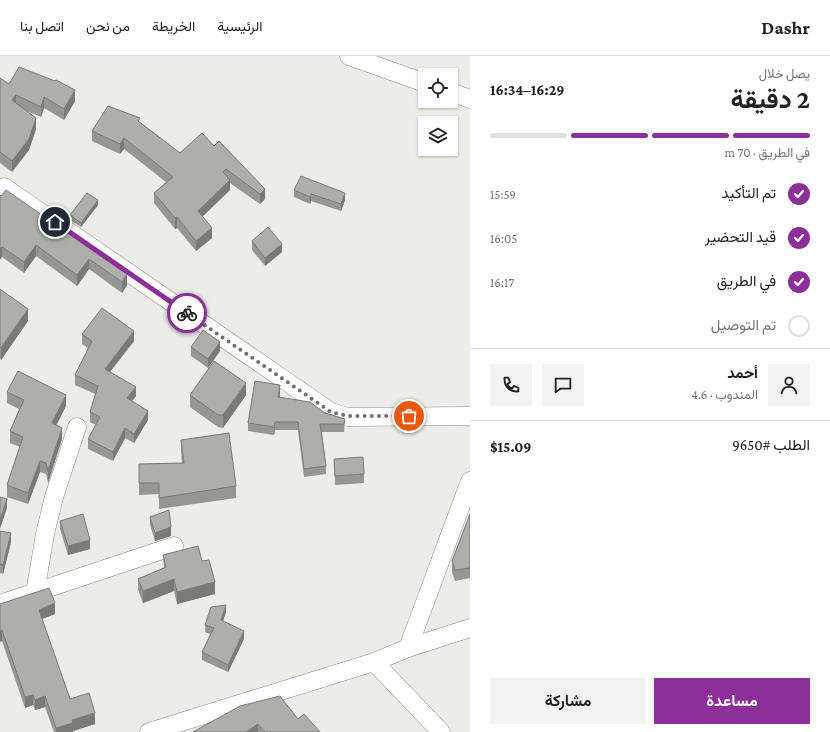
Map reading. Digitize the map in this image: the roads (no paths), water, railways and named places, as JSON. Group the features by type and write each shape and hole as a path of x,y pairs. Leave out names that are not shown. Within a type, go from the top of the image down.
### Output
{"street":[{"path":"349,56 418,81"},
{"path":"458,95 470,99"},
{"path":"4,187 331,412 348,416 470,416"},
{"path":"35,593 48,519 77,427"},
{"path":"408,648 470,481"},
{"path":"0,604 174,546"},
{"path":"152,732 374,662 408,648 470,628"},
{"path":"374,662 441,732"}]}
